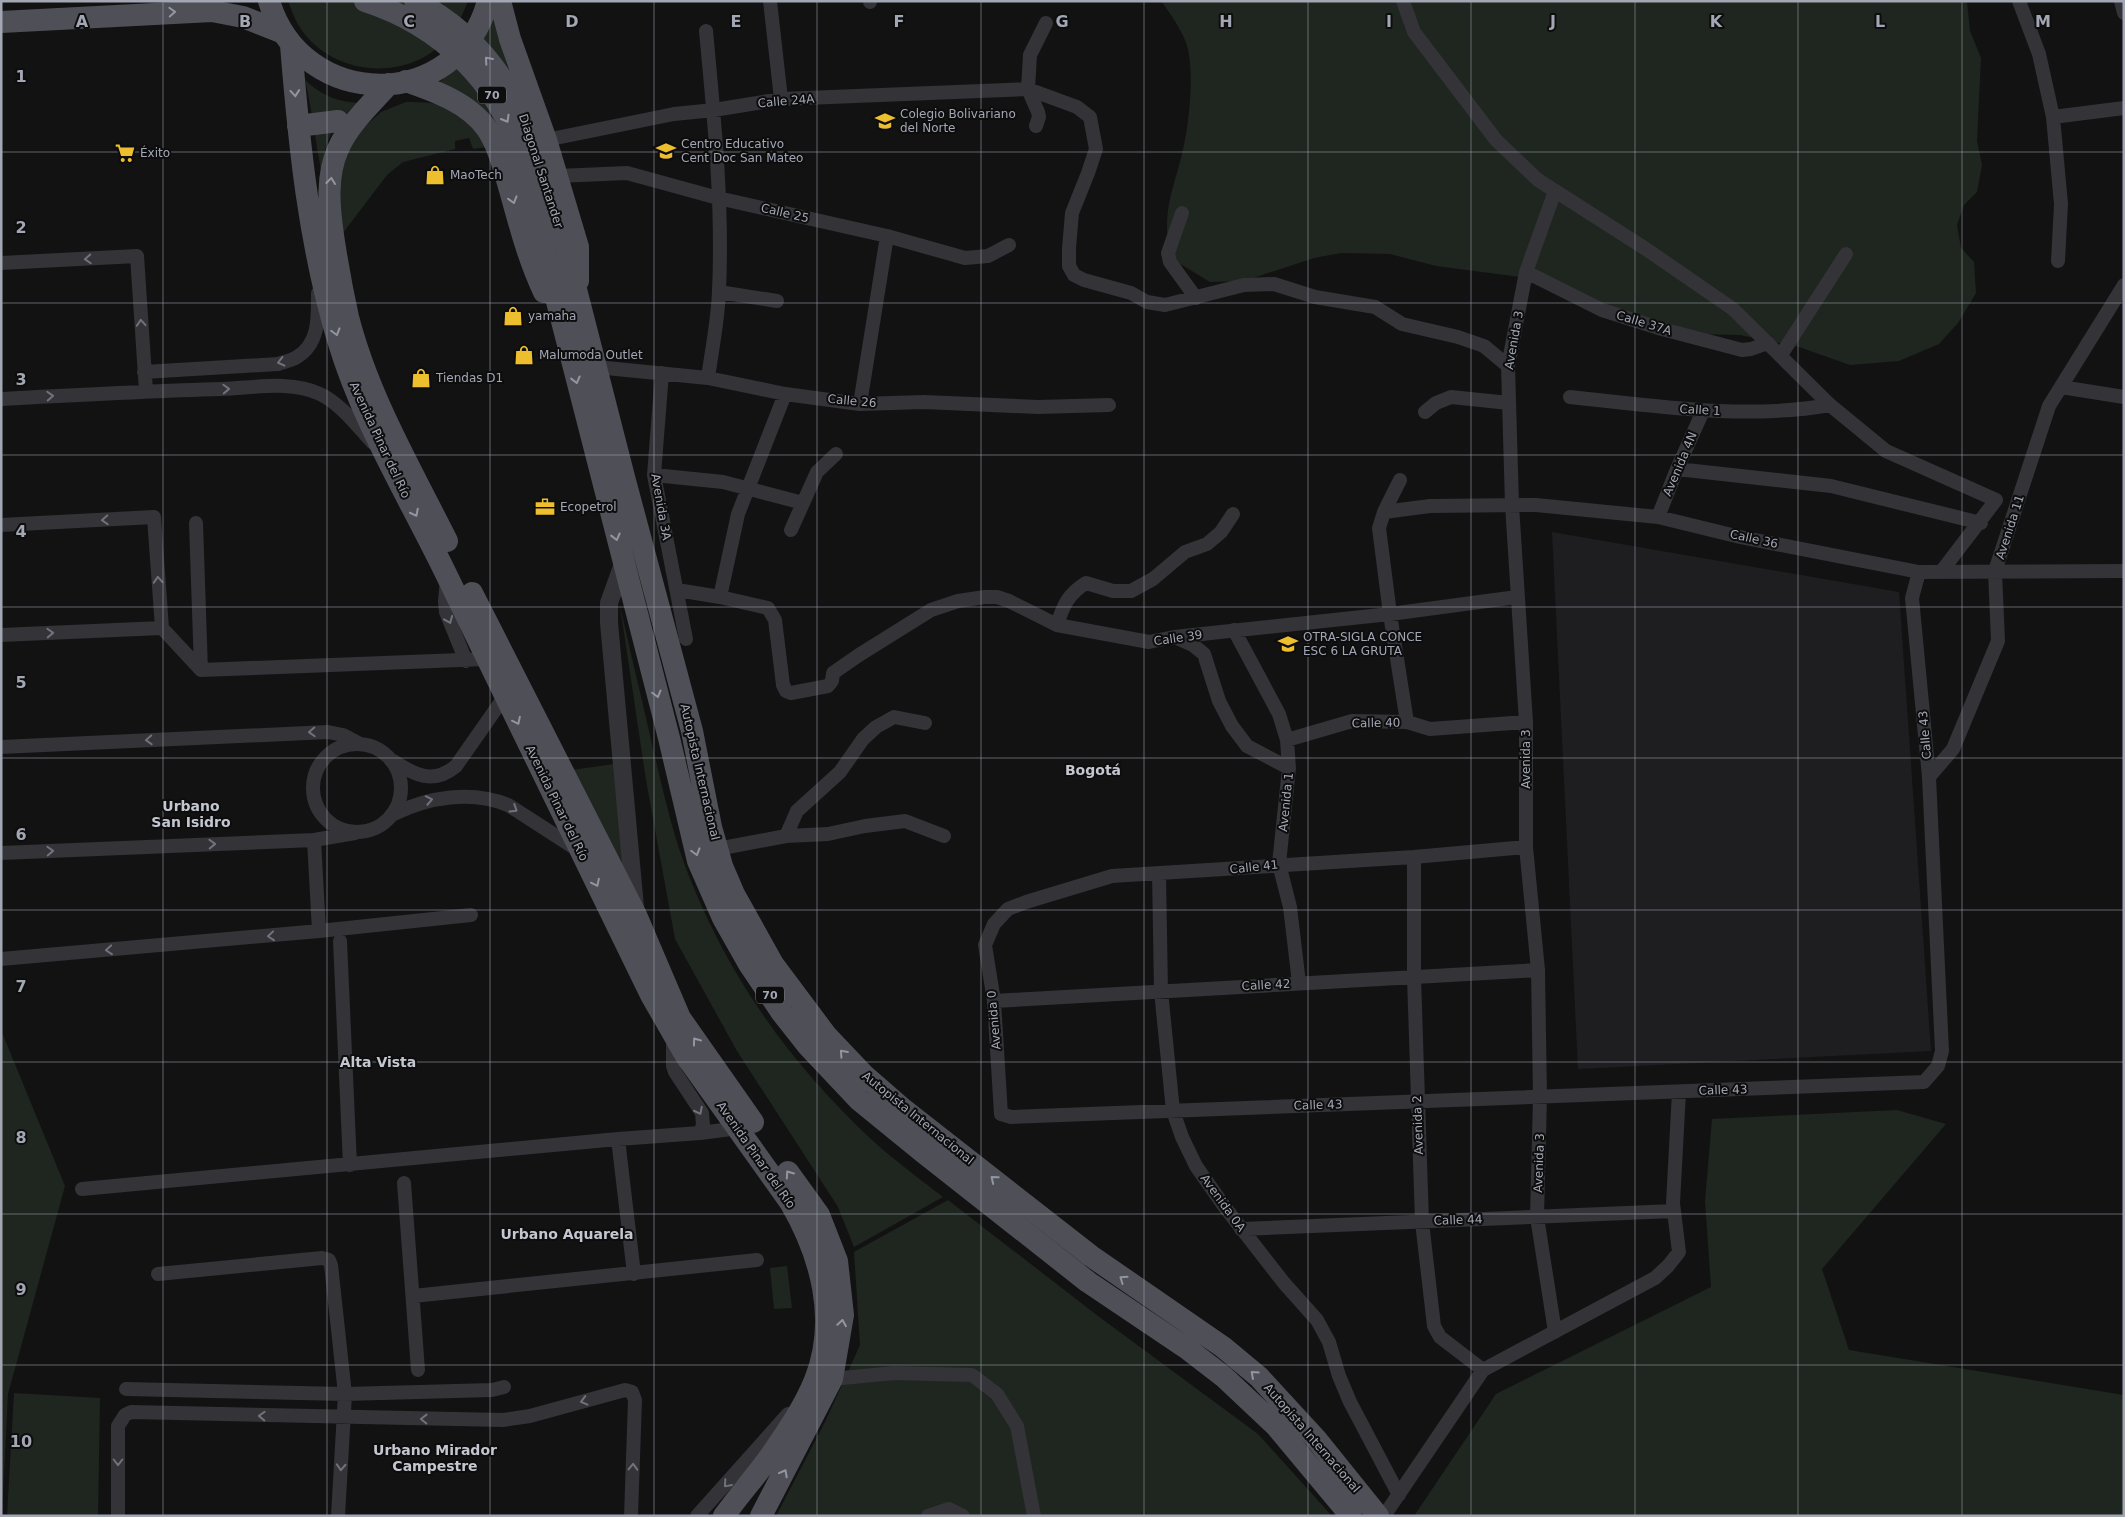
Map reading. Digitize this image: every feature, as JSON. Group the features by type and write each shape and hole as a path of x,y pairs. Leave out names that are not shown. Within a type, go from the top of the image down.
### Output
{"main road":[{"path":"1,11 141,1"},
{"path":"269,1 286,38 307,60 335,77 367,85 398,83 428,74 456,54 477,27 488,1"},
{"name":"Diagonal Santander","path":"365,1 388,8 439,37 460,57 493,97 510,126 522,158 543,247"},
{"name":"Diagonal Santander","path":"415,1 451,24 472,42 509,87 525,118 538,154 570,266"},
{"path":"500,1 510,39 546,140 578,247 578,295"},
{"path":"1,22 212,12 243,17 286,38"},
{"name":"Avenida Pinar del Río","path":"286,38 302,164 318,262 328,306 350,377 385,456 448,577 476,660 505,696 651,995 674,1035 790,1202 804,1227 815,1253 823,1280 825,1305 822,1352 823,1379 800,1408 771,1455 724,1516"},
{"name":"Avenida Pinar del Río","path":"398,83 348,131 337,150 329,182 330,210 335,246 349,318 363,362 380,405 407,461 636,915 680,1018 819,1215 837,1261 843,1315 823,1379 761,1516"},
{"name":"Autopista Internacional","path":"398,83 455,101 473,114 487,129 498,149 531,264 565,334"},
{"path":"298,126 338,121 348,131"},
{"name":"Autopista Internacional","path":"543,247 669,738 698,860 726,925 749,964 782,1013 829,1070 880,1118 1088,1282 1205,1362 1242,1392 1276,1426 1351,1516"},
{"name":"Autopista Internacional","path":"570,266 692,731 706,810 717,849 734,894 773,964 826,1035 859,1070 903,1109 1091,1256 1242,1362 1293,1413 1334,1459 1378,1516"}],"street":[{"path":"770,1 781,99"},
{"path":"1403,1 1414,32 1496,140 1538,180 1646,249 1733,309 1830,406 1886,451 1996,500 2016,506"},
{"path":"2019,1 2039,54 2053,117 2061,204 2058,261"},
{"path":"2120,1 2124,13"},
{"path":"1036,126 1038,112 1028,89 1030,55 1046,23"},
{"path":"706,30 714,110 718,198 719,292 708,378"},
{"name":"Calle 24A","path":"546,140 674,114 714,110 781,99 1028,89"},
{"path":"1028,89 1077,107 1090,118 1096,149 1072,212 1070,266 1074,275 1084,280 1131,293 1147,302 1165,305 1244,284 1274,284 1315,296 1375,307 1402,324 1458,337 1484,346 1508,366"},
{"path":"2053,117 2124,108"},
{"name":"Calle 25","path":"557,176 627,173 718,198 887,236 965,258 988,256 1009,245"},
{"name":"Avenida 3","path":"1555,191 1526,272 1508,366 1512,505 1526,722 1526,848 1538,970 1540,1097 1537,1217 1555,1332"},
{"path":"1182,213 1168,253 1170,262 1196,298"},
{"path":"860,404 887,236"},
{"path":"1780,355 1846,254"},
{"path":"1,263 137,256 146,392"},
{"path":"144,372 278,364 297,357 310,344 317,328 318,262"},
{"name":"Calle 37A","path":"1526,272 1602,310 1662,329 1742,350 1768,343"},
{"name":"Avenida 11","path":"1929,777 1953,749 1998,641 1995,571 2049,406 2124,285"},
{"path":"719,292 777,301"},
{"name":"Calle 26","path":"596,367 708,378 785,394 860,404 924,402 1019,406 1110,405"},
{"path":"177,370 177,390"},
{"name":"Avenida 3A","path":"662,373 654,475 686,639"},
{"path":"2061,387 2124,397"},
{"path":"1,399 177,390 303,388 320,394 337,405 385,456"},
{"path":"677,590 720,596 738,514 785,394"},
{"path":"1426,412 1436,403 1451,397 1509,403"},
{"name":"Calle 1","path":"1570,397 1703,412 1807,409 1830,406"},
{"name":"Avenida 4N","path":"1658,517 1676,469 1703,412"},
{"path":"791,530 817,472 836,454"},
{"path":"1676,469 1831,486 1981,523"},
{"path":"654,475 723,482 803,503"},
{"path":"1400,480 1384,512 1380,528 1390,614 1407,722"},
{"path":"1941,572 1981,523 1996,500"},
{"name":"Calle 36","path":"1384,512 1430,506 1536,505 1658,517 1740,537 1919,572 2124,571"},
{"path":"1056,625 1063,606 1072,592 1086,582 1113,591 1131,591 1153,578 1185,552 1207,544 1221,532 1233,514"},
{"path":"1,526 154,517 162,628 201,670 476,660"},
{"path":"196,523 201,670"},
{"path":"623,564 609,603 609,623 636,915"},
{"name":"Calle 43","path":"1005,1116 1924,1082 1938,1066 1942,1051 1929,777 1912,598 1919,572"},
{"name":"Calle 39","path":"720,596 768,608 775,620 783,685 791,693 828,686 832,681 832,673 859,655 931,610 958,601 996,597 1009,601 1056,625 1149,642 1174,637 1390,614 1517,597"},
{"path":"1,635 162,628"},
{"name":"Avenida 1","path":"1234,630 1279,714 1287,740 1289,768 1279,864 1290,907 1299,983"},
{"path":"1174,637 1193,646 1204,654 1219,701 1232,726 1247,746 1289,768"},
{"path":"355,833 341,830 329,823 317,807 313,787 315,774 322,761 332,752 344,746 371,745 383,751 392,760 412,773 435,777 449,772 456,766 505,696"},
{"path":"786,836 797,811 840,772 863,739 876,727 894,717 925,722"},
{"name":"Calle 40","path":"1287,740 1352,721 1407,722 1430,729 1526,722"},
{"path":"1,747 328,732 343,735 358,744"},
{"path":"392,760 399,773 402,787 400,801 394,814"},
{"path":"1,853 314,840 368,832 380,827 394,814 428,800 450,797 496,800 508,805 581,852"},
{"path":"717,849 786,836 828,834 865,826 905,821 944,836"},
{"path":"314,840 319,931"},
{"name":"Calle 41","path":"994,924 1008,909 1070,887 1112,876 1526,848"},
{"name":"Avenida 2","path":"1414,857 1414,977 1422,1222 1434,1326 1440,1337 1483,1370"},
{"name":"Avenida 0A","path":"1159,874 1161,991 1174,1111 1182,1137 1196,1166 1242,1230 1284,1283 1317,1320 1329,1342 1339,1376 1350,1402 1399,1495"},
{"path":"1,959 319,931 471,915"},
{"name":"Avenida 0","path":"994,924 985,945 994,1000 1000,1110 1001,1114 1005,1116"},
{"path":"340,941 350,1165"},
{"name":"Calle 42","path":"994,1000 1538,970"},
{"path":"674,1035 673,1066 702,1113 703,1125 700,1133"},
{"path":"1384,1516 1483,1370 1655,1278 1679,1252 1673,1203 1679,1092"},
{"path":"82,1189 739,1128"},
{"path":"618,1139 634,1274"},
{"path":"404,1183 418,1370"},
{"name":"Calle 44","path":"1242,1230 1674,1211"},
{"path":"158,1274 322,1258 328,1260 331,1266 345,1397 338,1516"},
{"path":"413,1296 758,1260"},
{"path":"698,1516 791,1411 823,1379 894,1373 972,1375 997,1394 1017,1426 1034,1516"},
{"path":"126,1389 345,1397 492,1390 504,1387"},
{"path":"118,1516 118,1426 125,1415 132,1412 511,1419 622,1390 630,1391 636,1400 631,1516"},
{"path":"928,1516 949,1509 964,1516"}],"shaded area":[{"path":"288,1 468,1 452,32 445,41 430,53 413,62 395,67 376,68 357,66 339,60 322,51 301,30"},
{"path":"1161,1 1967,1 1970,31 1981,58 1977,141 1982,165 1977,192 1964,205 1957,225 1961,248 1974,262 1976,293 1958,323 1939,344 1899,361 1850,365 1799,347 1740,335 1695,334 1527,278 1436,266 1390,254 1341,253 1314,258 1244,281 1210,282 1177,262 1167,233 1170,200 1187,128 1191,80 1185,40"},
{"path":"496,15 527,126 499,137 435,85 459,63 489,17"},
{"path":"305,80 317,90 330,97 359,103 340,120 329,138 324,159 324,184 310,106"},
{"path":"406,102 435,104 445,106 454,111 470,125 487,147 473,149 469,138 455,141 455,149 403,162 387,175 343,233 336,191 348,147 362,129 381,112"},
{"path":"1552,532 1899,592 1931,1051 1578,1069"},
{"path":"620,606 665,799 683,861 705,914 724,950 766,1019 815,1081 872,1140 943,1197 854,1247 838,1207 737,1051 675,939 646,780"},
{"path":"614,764 624,881 572,770"},
{"path":"1,1030 65,1186 8,1394 2,1516"},
{"path":"1897,1110 1946,1124 1822,1269 1849,1350 2124,1395 2124,1516 1414,1516 1496,1394 1711,1287 1705,1201 1712,1119"},
{"path":"948,1200 1098,1316 1258,1434 1332,1516 776,1516 826,1420 860,1345 854,1252"},
{"path":"787,1266 792,1308 774,1309 770,1268"},
{"path":"14,1393 100,1398 98,1516 7,1516"}],"place":[{"name":"Colegio Bolivariano del Norte","path":"885,121"},
{"name":"Centro Educativo Cent Doc San Mateo","path":"666,151"},
{"name":"Éxito","path":"125,153"},
{"name":"MaoTech","path":"435,175"},
{"name":"yamaha","path":"513,316"},
{"name":"Malumoda Outlet","path":"524,355"},
{"name":"Tiendas D1","path":"421,378"},
{"name":"Ecopetrol","path":"545,507"},
{"name":"OTRA-SIGLA CONCE ESC 6 LA GRUTA","path":"1288,644"}],"district":[{"name":"Bogotá","path":"1093,770"},
{"name":"Urbano San Isidro","path":"191,814"},
{"name":"Alta Vista","path":"378,1062"},
{"name":"Urbano Aquarela","path":"567,1234"},
{"name":"Urbano Mirador Campestre","path":"435,1458"}]}
